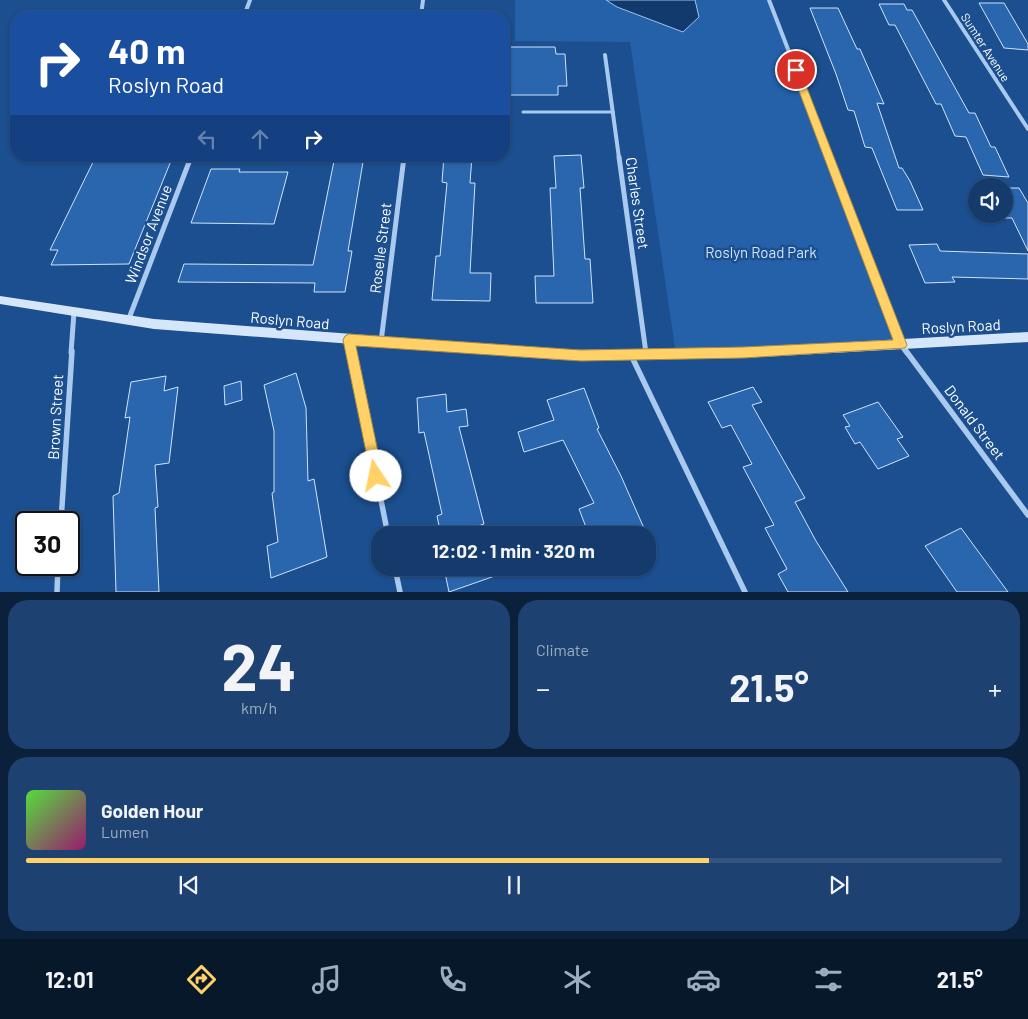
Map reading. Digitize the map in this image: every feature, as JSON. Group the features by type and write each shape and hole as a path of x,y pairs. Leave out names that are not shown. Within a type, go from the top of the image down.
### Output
{"main road":[{"name":"Roslyn Road","path":"0,300 128,321 349,340 546,354 646,355 743,353 1028,337"}],"street":[{"name":"Donald Street","path":"769,0 901,345 1028,515"},
{"name":"Sumter Avenue","path":"944,0 1028,129"},
{"name":"Charles Street","path":"605,55 646,355"},
{"name":"Windsor Avenue","path":"128,321 189,162"},
{"name":"Roselle Street","path":"381,342 403,162"},
{"name":"Brown Street","path":"62,511 74,312"},
{"path":"349,340 386,526"},
{"path":"632,355 745,592"},
{"path":"57,592 58,576"},
{"path":"397,576 400,592"}],"lane":[{"path":"523,112 613,112"}],"green space":[{"name":"Roslyn Road Park","path":"515,0 770,0 900,344 676,355 630,42 515,41"}],"shaded area":[{"path":"606,0 695,0 699,17 683,32 617,7"}],"building":[{"path":"979,3 1004,3 1028,44 1028,50 1004,48"},
{"path":"879,4 904,4 907,10 912,10 969,113 975,113 991,147 995,147 1009,177 983,175 966,137 955,136 941,104 936,104 895,25 889,25"},
{"path":"810,8 838,8 857,49 860,49 884,104 877,103 899,168 902,168 910,181 923,210 897,210 872,148 865,147 854,111 848,110"},
{"path":"510,47 555,47 556,54 565,54 567,86 558,86 558,95 510,95"},
{"path":"581,155 584,188 580,188 585,259 590,259 593,303 536,303 535,276 554,276 550,188 556,188 554,156"},
{"path":"93,162 171,162 129,264 51,265 58,250 50,250"},
{"path":"334,162 363,162 348,251 352,251 345,292 314,292 315,283 178,282 184,264 313,265"},
{"path":"444,162 472,162 470,183 475,183 470,273 491,273 490,301 432,300 436,256 440,256 447,183 442,182"},
{"path":"211,169 240,169 239,172 288,172 274,224 191,223"},
{"path":"1013,188 1019,188 1028,203 1028,251 1013,220"},
{"path":"937,244 940,251 1028,254 1028,279 952,277 955,282 925,283 909,245"},
{"path":"296,373 306,408 308,481 314,479 327,557 271,578 267,546 278,542 272,493 274,492 274,431 264,385"},
{"path":"166,376 164,391 178,387 169,463 155,465 158,507 155,508 159,592 116,592 113,496 119,493 130,417 125,418 131,382"},
{"path":"241,381 242,400 225,405 224,386"},
{"path":"753,387 762,402 752,405 805,498 795,502 816,541 848,592 788,592 778,574 787,569 765,528 774,525 743,467 752,464 731,425 722,428 708,402"},
{"path":"584,388 599,428 597,429 621,476 643,526 586,526 579,509 594,503 563,440 524,452 518,432 554,420 547,400"},
{"path":"446,394 447,412 466,409 468,426 459,427 484,524 478,526 439,526 437,516 442,514 424,432 419,433 417,398"},
{"path":"878,402 903,437 897,439 909,456 878,469 860,442 855,444 845,427 850,426 843,415"},
{"path":"961,528 1008,592 957,592 925,546"},
{"path":"446,576 495,576 449,592"}],"route":[{"path":"376,476 349,340 581,355 743,353 901,345 796,70"}]}
